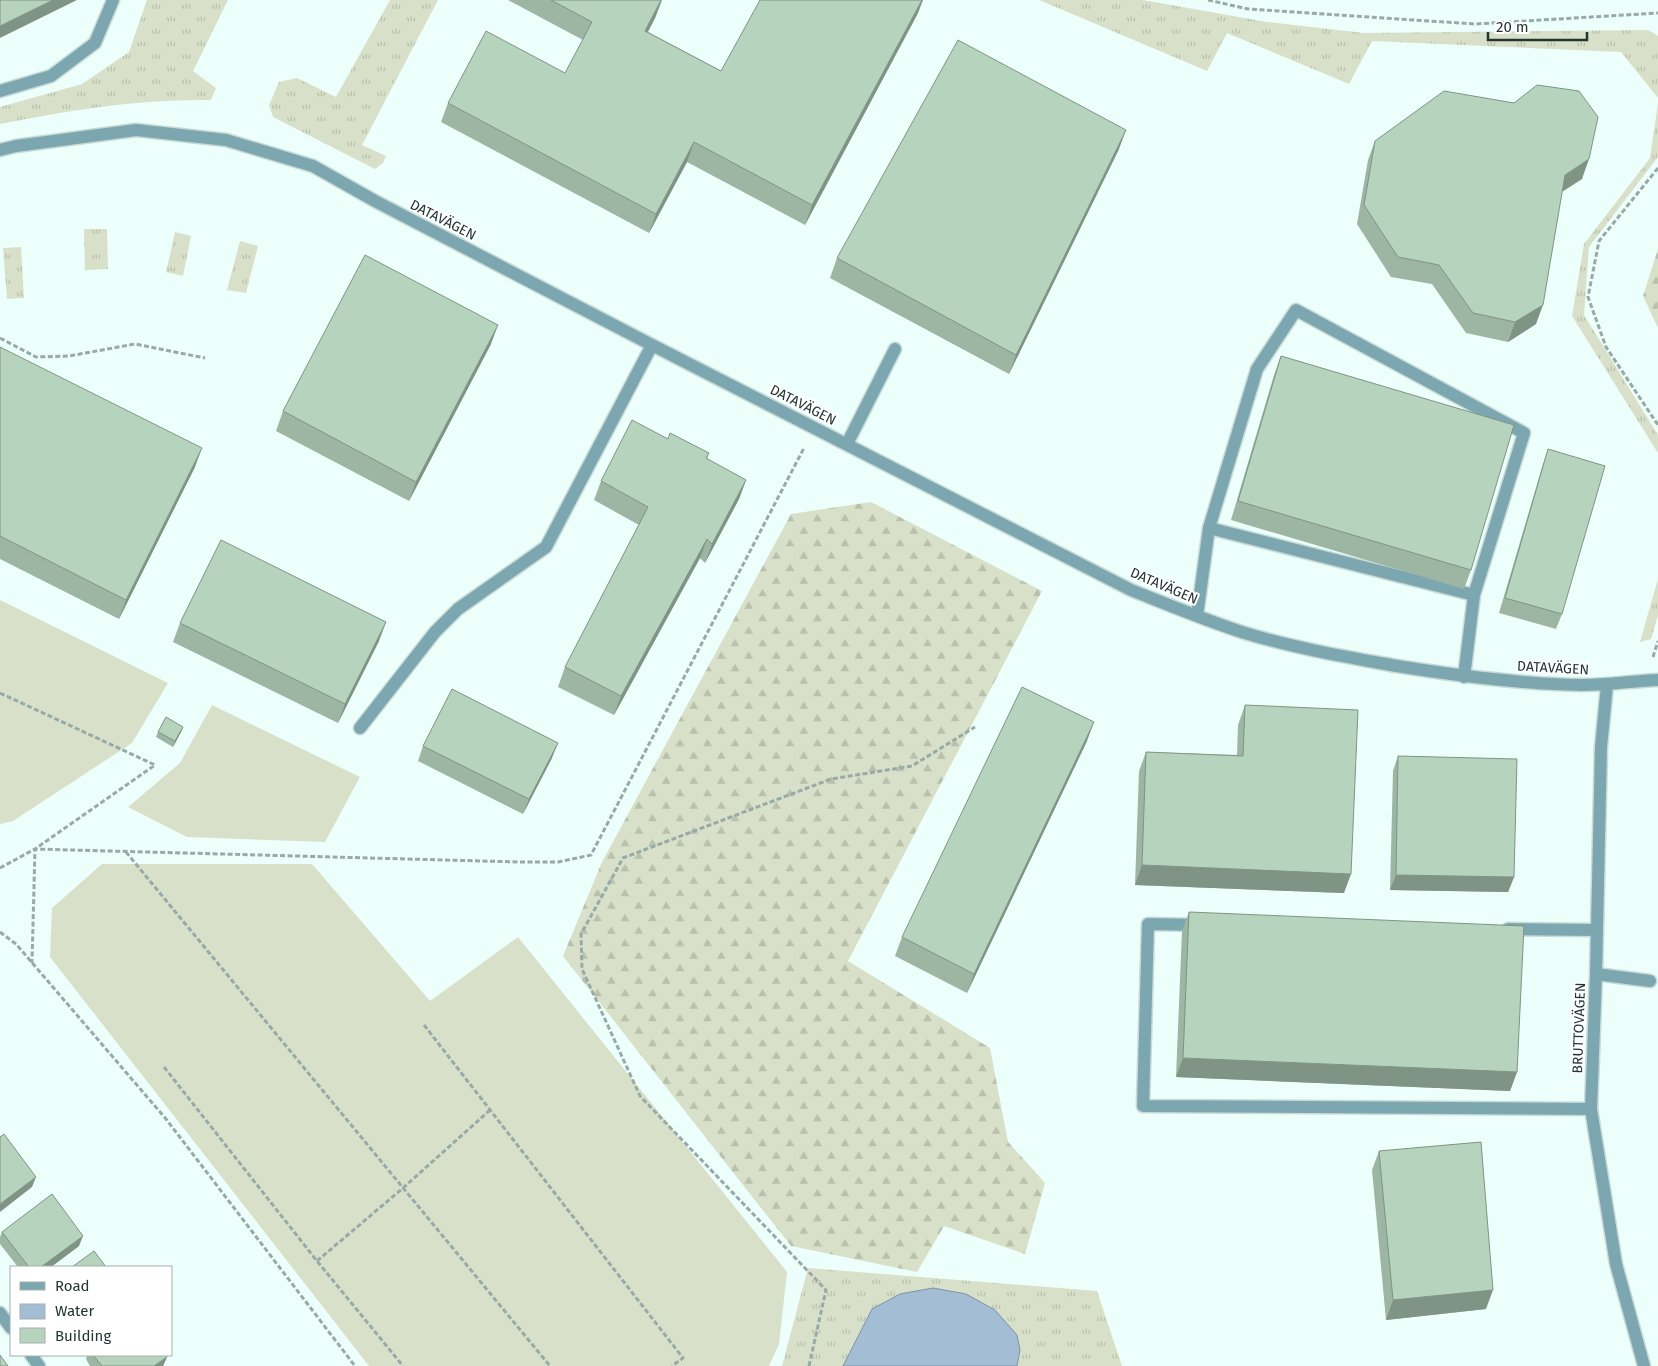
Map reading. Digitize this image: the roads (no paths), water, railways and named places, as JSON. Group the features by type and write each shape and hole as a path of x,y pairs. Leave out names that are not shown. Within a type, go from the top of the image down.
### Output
{"street":[{"path":"0,91 51,76 95,42 113,0"},
{"name":"DATAVÄGEN","path":"0,150 16,146 136,130 226,140 313,166 375,201 652,345 1132,590 1196,616 1246,633 1350,658 1464,676 1528,682 1606,685 1658,680"},
{"path":"1196,616 1209,528 1258,369 1296,310 1524,433 1474,595 1464,676"},
{"path":"360,728 435,632 458,609 546,547 652,345"},
{"path":"847,444 895,349"},
{"path":"1209,528 1474,595"},
{"name":"BRUTTOVÄGEN","path":"1606,685 1601,747 1591,1109 1616,1264 1644,1366"},
{"path":"1217,925 1148,924 1143,1106 1591,1109"},
{"path":"1497,929 1596,930"},
{"path":"1596,974 1650,981"},
{"path":"0,1312 10,1327"}],"water":[{"path":"933,1288 966,1294 995,1310 1017,1335 1020,1350 1017,1366 843,1366 872,1309 900,1294"}]}
